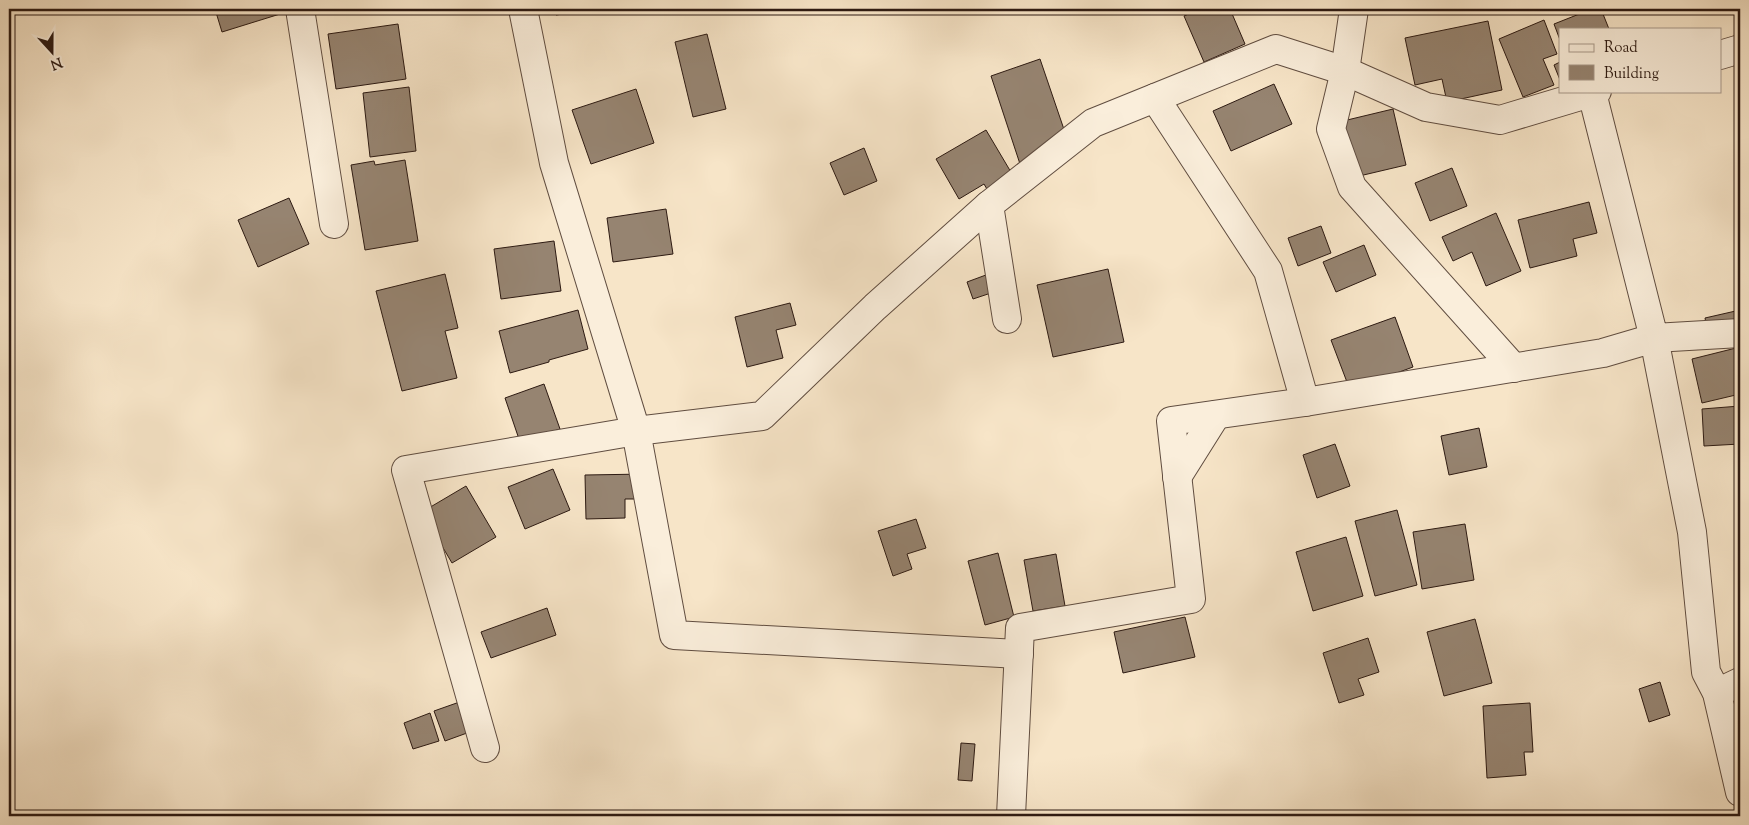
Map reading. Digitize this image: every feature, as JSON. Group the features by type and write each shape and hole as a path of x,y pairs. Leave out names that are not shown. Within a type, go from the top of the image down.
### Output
{"street":[{"path":"300,9 334,224"},
{"path":"523,9 554,163 636,431 674,634 1019,654"},
{"path":"1354,9 1344,71 1331,129 1352,187 1514,368"},
{"path":"485,748 406,470 636,431 762,416 875,307 989,205 1093,123 1276,49 1344,71 1426,106 1500,120 1594,92 1654,338 1692,532 1706,672 1729,688 1740,792"},
{"path":"1722,54 1740,50"},
{"path":"1155,98 1268,271 1306,402"},
{"path":"989,205 1007,320"},
{"path":"1011,816 1020,628 1191,599 1171,421 1306,402 1603,353 1654,338 1740,333"}],"building":[{"path":"215,9 278,9 280,14 222,32"},
{"path":"555,9 596,9 556,15"},
{"path":"1200,9 1230,9 1245,44 1204,62 1184,16"},
{"path":"1592,9 1601,9 1609,28 1559,28 1559,37 1554,24"},
{"path":"1544,20 1557,54 1543,59 1554,85 1523,97 1499,39"},
{"path":"1488,21 1502,90 1447,102 1442,79 1415,85 1405,38"},
{"path":"398,24 406,79 336,89 328,34"},
{"path":"707,34 726,109 693,117 675,42"},
{"path":"1040,59 1071,150 1021,167 991,76"},
{"path":"1559,62 1559,78 1554,65"},
{"path":"1274,84 1292,124 1231,151 1213,111"},
{"path":"409,87 416,151 370,157 363,93"},
{"path":"636,89 654,143 591,164 572,110"},
{"path":"1393,109 1406,165 1355,177 1343,121"},
{"path":"986,130 1021,189 995,203 984,184 959,199 936,159"},
{"path":"864,148 877,181 844,195 830,163"},
{"path":"405,160 418,241 365,250 351,165 374,161 375,165"},
{"path":"1452,168 1467,206 1430,221 1415,183"},
{"path":"289,198 309,244 258,267 238,220"},
{"path":"1589,202 1597,233 1573,239 1577,256 1530,268 1518,220"},
{"path":"666,209 673,254 613,262 607,218"},
{"path":"1496,213 1521,271 1486,286 1472,252 1453,261 1442,237"},
{"path":"1321,226 1331,253 1298,266 1288,238"},
{"path":"554,241 561,291 501,299 494,249"},
{"path":"1364,245 1376,275 1336,292 1323,262"},
{"path":"1108,269 1124,342 1053,357 1037,285"},
{"path":"994,272 1000,290 973,299 967,282"},
{"path":"445,274 458,328 445,331 457,378 402,391 376,291"},
{"path":"790,303 796,325 776,330 783,358 747,367 735,317"},
{"path":"578,310 588,349 510,373 499,331"},
{"path":"1740,310 1740,322 1707,329 1705,318"},
{"path":"1395,317 1413,367 1350,390 1331,340"},
{"path":"1736,348 1740,366 1740,394 1702,403 1692,359"},
{"path":"544,384 560,429 520,442 505,398"},
{"path":"1740,406 1740,444 1704,446 1702,409"},
{"path":"1479,428 1487,467 1449,475 1441,436"},
{"path":"1335,444 1350,486 1317,498 1303,455"},
{"path":"553,469 570,510 525,529 508,487"},
{"path":"646,474 646,499 625,499 625,518 586,519 585,475"},
{"path":"466,486 496,537 452,563 422,512"},
{"path":"1397,510 1417,585 1375,596 1355,521"},
{"path":"916,519 926,548 907,554 912,569 893,576 878,531"},
{"path":"1465,524 1474,580 1422,589 1413,532"},
{"path":"1346,537 1363,596 1313,611 1296,552"},
{"path":"998,553 1014,617 985,625 968,561"},
{"path":"1056,554 1065,606 1033,611 1024,560"},
{"path":"547,608 556,635 491,658 481,632"},
{"path":"1185,617 1195,657 1123,673 1114,632"},
{"path":"1475,619 1492,683 1444,696 1427,632"},
{"path":"1368,638 1379,672 1358,679 1364,695 1339,703 1323,653"},
{"path":"1660,682 1670,715 1649,722 1639,689"},
{"path":"468,699 478,729 445,741 434,711"},
{"path":"1530,703 1533,752 1524,752 1526,775 1487,778 1483,706"},
{"path":"430,713 439,741 413,749 404,723"},
{"path":"961,743 975,744 972,781 958,780"}]}
